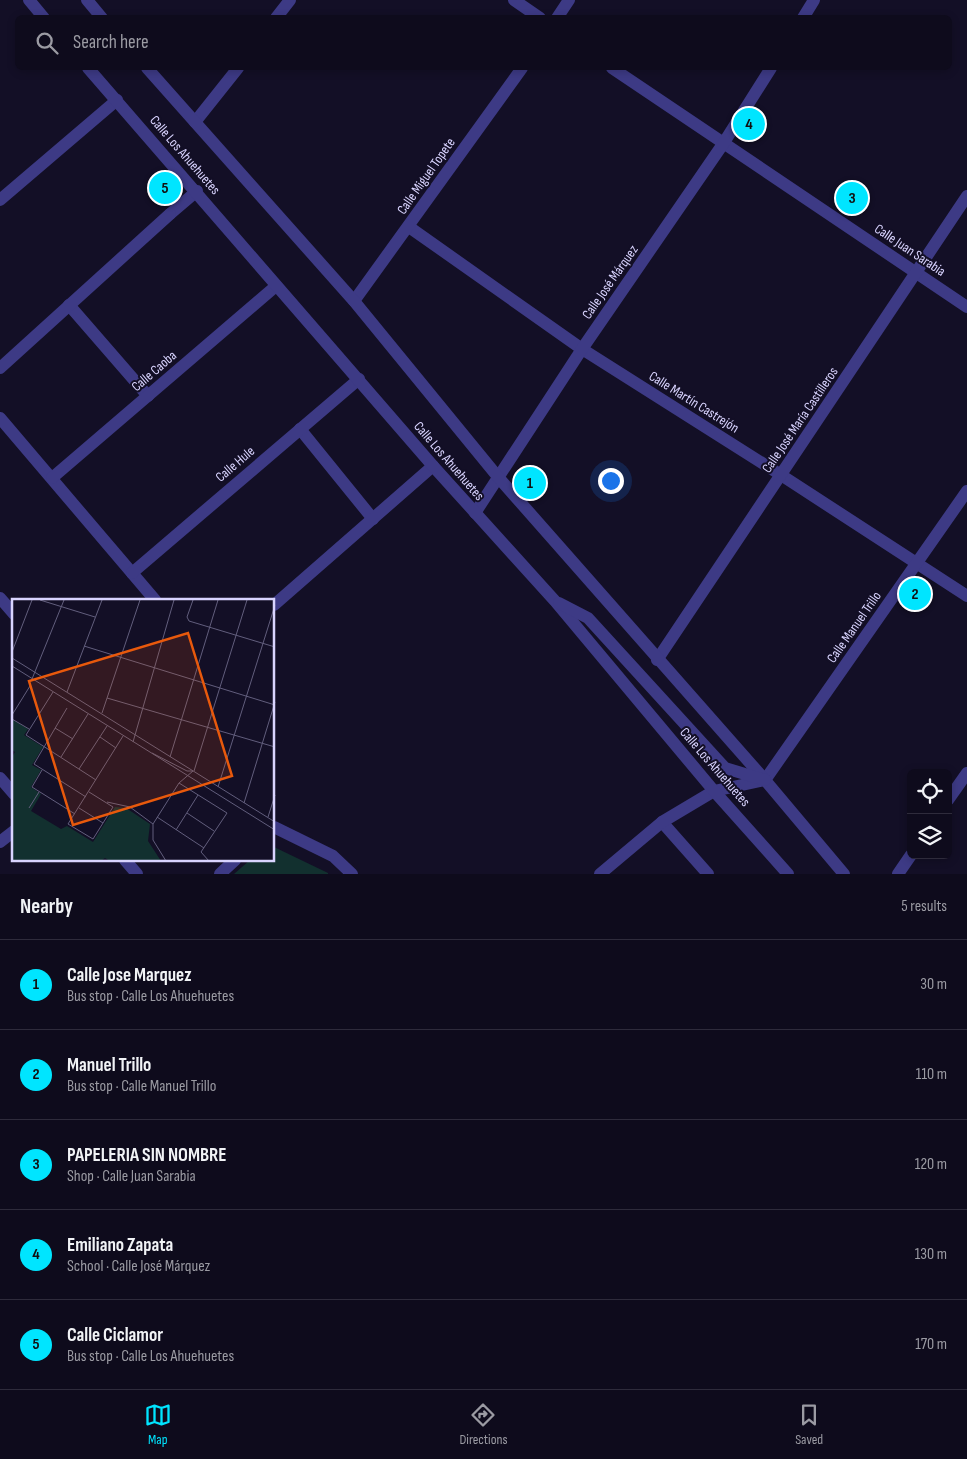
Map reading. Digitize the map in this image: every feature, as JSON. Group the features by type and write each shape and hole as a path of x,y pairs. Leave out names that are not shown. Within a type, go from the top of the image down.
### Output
{"street":[{"path":"29,0 42,15"},
{"path":"87,0 100,15"},
{"path":"278,15 290,0"},
{"path":"514,0 536,15"},
{"path":"559,15 570,0"},
{"path":"805,15 814,0"},
{"name":"Calle Los Ahuehuetes","path":"90,70 197,191 276,286 433,466 555,601 714,791 788,874"},
{"name":"Calle Los Ahuehuetes","path":"149,70 354,301 498,478 765,780 844,874"},
{"path":"195,122 236,70"},
{"name":"Calle Miguel Topete","path":"354,301 521,70"},
{"name":"Calle Juan Sarabia","path":"615,70 967,307"},
{"name":"Calle José Márquez","path":"475,513 582,349 723,144 770,70"},
{"path":"0,200 117,100"},
{"path":"0,368 197,191"},
{"name":"Calle José María Castilleros","path":"657,660 967,196"},
{"name":"Calle Martín Castrejón","path":"409,227 582,349 967,596"},
{"name":"Calle Caoba","path":"52,478 276,286"},
{"path":"69,305 148,396"},
{"name":"Calle Hule","path":"132,573 359,379"},
{"path":"0,418 154,599"},
{"path":"300,429 373,519"},
{"path":"275,604 433,466"},
{"name":"Calle Manuel Trillo","path":"765,780 967,491"},
{"path":"0,598 12,612"},
{"path":"555,601 588,618 725,768 765,780"},
{"path":"952,794 967,773"},
{"path":"0,778 12,792"},
{"path":"600,874 662,822 714,791 765,780"},
{"path":"662,822 708,874"},
{"path":"275,827 333,856 352,874"},
{"path":"0,842 12,833"},
{"path":"898,874 908,859"},
{"path":"127,862 137,874"},
{"path":"220,874 233,862"}],"green space":[{"path":"275,847 328,873 328,874 234,874 248,862 275,862"}],"place":[{"name":"Emiliano Zapata","path":"749,124"},
{"name":"Calle Ciclamor","path":"165,188"},
{"name":"PAPELERIA SIN NOMBRE","path":"852,198"},
{"name":"Calle Jose Marquez","path":"530,483"},
{"name":"Manuel Trillo","path":"915,594"}]}
